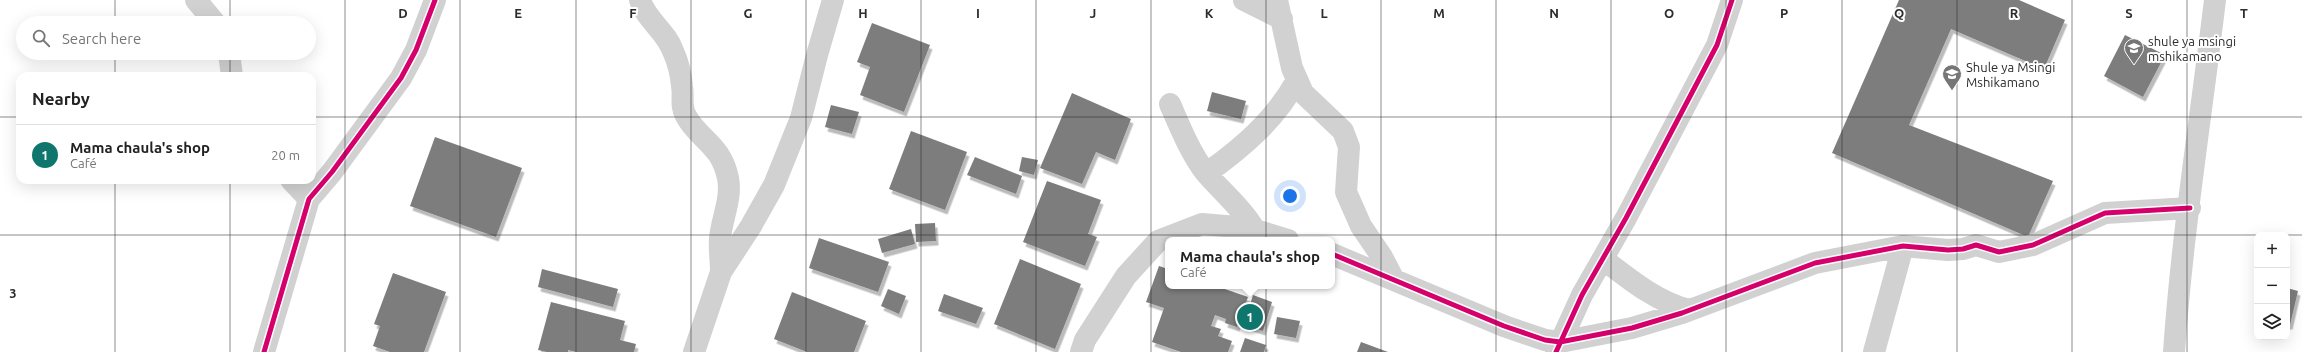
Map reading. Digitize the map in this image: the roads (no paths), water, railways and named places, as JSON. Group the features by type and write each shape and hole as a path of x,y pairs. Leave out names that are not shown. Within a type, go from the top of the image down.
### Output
{"street":[{"path":"196,0 209,16"},
{"path":"264,352 309,199 332,172 401,78 416,50 435,0"},
{"path":"640,0 643,9 668,38 673,50 683,86 682,103 685,114 690,123 716,149 728,176 730,188 720,238 721,272"},
{"path":"694,352 721,272 751,226 774,185 801,118 833,0"},
{"path":"1244,0 1279,9 1292,68 1303,93 1343,131 1349,147 1346,192 1361,226 1382,257 1394,280"},
{"path":"1558,347 1582,295 1603,259 1717,45 1732,0"},
{"path":"2174,352 2179,279 2190,208 2216,0"},
{"path":"230,60 231,72"},
{"path":"1207,173 1234,154 1264,126 1285,101 1298,80"},
{"path":"1170,104 1187,141 1207,173 1245,214 1255,230"},
{"path":"295,184 309,199"},
{"path":"1335,255 1558,347 1632,328 1690,310 1815,263 1856,253 1903,246 1948,250 1963,249 1976,245 1999,252 2033,245 2105,213 2190,208"},
{"path":"1168,237 1202,224 1255,230 1278,237"},
{"path":"1081,352 1085,340 1126,276 1158,241 1165,238"},
{"path":"1874,352 1903,246"},
{"path":"1603,259 1656,296 1677,307 1690,310"}],"place":[{"name":"shule ya msingi mshikamano","path":"2134,65"},
{"name":"Shule ya Msingi Mshikamano","path":"1952,91"},
{"name":"Mama chaula's shop","path":"1250,317"}]}
